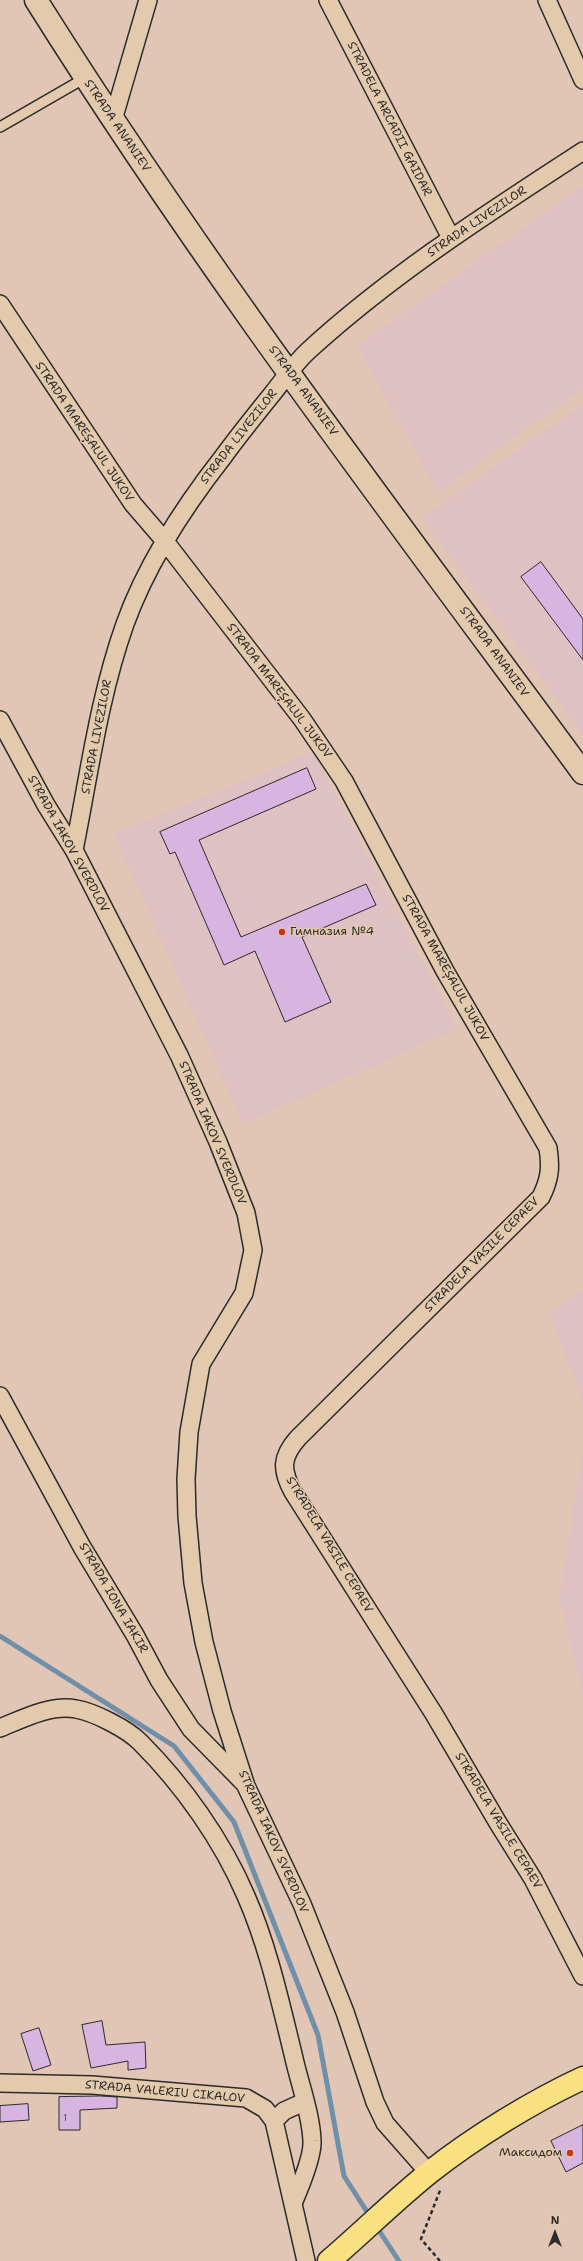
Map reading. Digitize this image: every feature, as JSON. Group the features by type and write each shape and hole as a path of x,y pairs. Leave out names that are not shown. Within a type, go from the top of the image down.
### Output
{"main road":[{"path":"337,2256 502,2123 561,2088 583,2078"}],"street":[{"name":"STRADA ANANIEV","path":"36,0 113,120 289,372 583,773"},
{"path":"113,120 148,0"},
{"name":"STRADELA ARCADII GAIDAR","path":"328,0 451,238"},
{"path":"547,0 583,80"},
{"name":"STRADA LIVEZILOR","path":"74,850 107,684 125,624 142,584 164,540 212,471 289,372 307,352 380,291 451,238 583,151"},
{"name":"STRADA MAREȘALUL JUKOV","path":"0,304 133,504 164,540 302,719 344,781 445,971 548,1148 551,1166"},
{"name":"STRADA IAKOV SVERDLOV","path":"0,720 46,805 74,850 179,1055 218,1142 248,1220 253,1250 244,1293 201,1364 189,1432 186,1479 187,1516 193,1583 204,1642 222,1711 246,1786 302,1904 345,2012 374,2102 385,2123 430,2180"},
{"name":"STRADELA VASILE CEPAEV","path":"551,1166 549,1181 541,1197 298,1438 289,1448 284,1463 285,1478 293,1492 434,1714 498,1823 533,1879 583,1976"},
{"name":"STRADA IONA IAKIR","path":"0,1396 79,1540 135,1635 159,1680 191,1729 246,1786"},
{"path":"0,1728 56,1709 75,1708 91,1714 139,1741 181,1788 222,1849 246,1896 272,1970 304,2102 312,2142 302,2183 294,2201"},
{"name":"STRADA VALERIU CIKALOV","path":"0,2083 92,2085 246,2098 265,2109 274,2121 294,2201 306,2261"},
{"path":"274,2121 284,2111 304,2102"}],"lane":[{"path":"0,127 85,78"}],"path":[{"path":"430,2180 421,2239 440,2261"}],"shaded area":[{"path":"583,186 583,388 438,492 357,346"},
{"path":"583,404 583,735 422,518"},
{"name":"Гимназия №4","path":"313,752 457,1029 243,1124 114,834"},
{"path":"583,1290 583,1402 550,1314"},
{"path":"583,1453 583,1694 559,1599"}],"building":[{"path":"541,562 583,619 583,660 521,577"},
{"path":"307,768 316,789 199,840 241,937 366,884 376,905 302,937 331,1002 285,1022 255,951 224,965 175,852 170,854 160,832"},
{"path":"102,2021 106,2045 145,2042 146,2068 128,2070 128,2061 91,2068 82,2025"},
{"path":"39,2028 51,2065 33,2071 21,2034"},
{"path":"59,2097 117,2097 117,2108 80,2110 80,2130 59,2130"},
{"path":"28,2104 29,2120 0,2122 0,2106"},
{"name":"Максидом","path":"583,2125 583,2163 566,2172 551,2141"}],"waterway":[{"path":"0,1636 174,1746 234,1822 318,2035 344,2176 371,2218"},
{"path":"376,2226 399,2261"}],"place":[{"name":"Гимназия №4","path":"282,932"},
{"name":"Максидом","path":"570,2153"}]}
